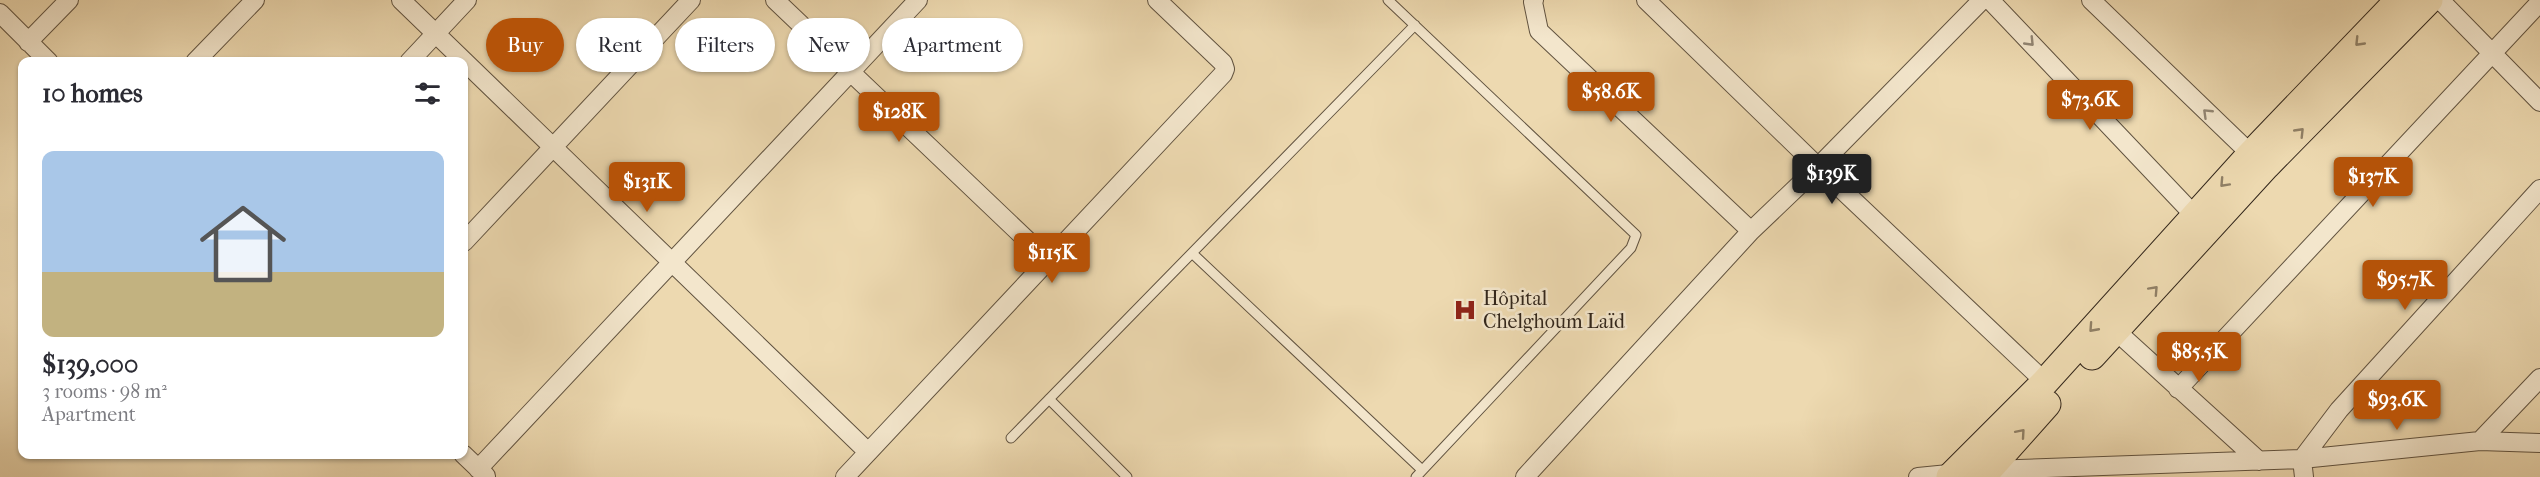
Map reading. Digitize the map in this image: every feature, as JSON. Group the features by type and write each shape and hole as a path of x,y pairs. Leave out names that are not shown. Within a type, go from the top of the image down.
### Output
{"main road":[{"path":"1952,476 2205,220 2399,0"},
{"path":"2258,161 2429,0"},
{"path":"1986,473 2116,331 2205,220"}],"street":[{"path":"28,42 69,0"},
{"path":"200,57 255,0"},
{"path":"401,0 461,57"},
{"path":"414,57 467,0"},
{"path":"468,238 691,0"},
{"path":"775,0 794,18"},
{"path":"870,51 918,0"},
{"path":"845,477 1223,74 1225,69 1223,63 1157,0"},
{"path":"1534,0 1539,31 1751,231"},
{"path":"1646,0 2045,382"},
{"path":"1525,477 1751,231 1818,167 1982,0"},
{"path":"1990,0 2205,220"},
{"path":"2091,0 2258,161"},
{"path":"2440,0 2540,102"},
{"path":"2178,389 2540,2"},
{"path":"0,14 44,57"},
{"path":"468,64 868,452"},
{"path":"468,459 482,473 672,262 850,72 1049,261"},
{"path":"2303,468 2339,410 2540,189"},
{"path":"2116,331 2259,461"},
{"path":"2480,441 2540,378"},
{"path":"1918,477 2259,461 2303,468 2480,441 2540,443"}],"lane":[{"path":"1193,254 1418,473 1631,248 1636,235 1388,0"},
{"path":"1011,438 1415,25"},
{"path":"1049,399 1127,477"}],"place":[{"name":"Hôpital Chelghoum Laïd","path":"1465,310"}]}
